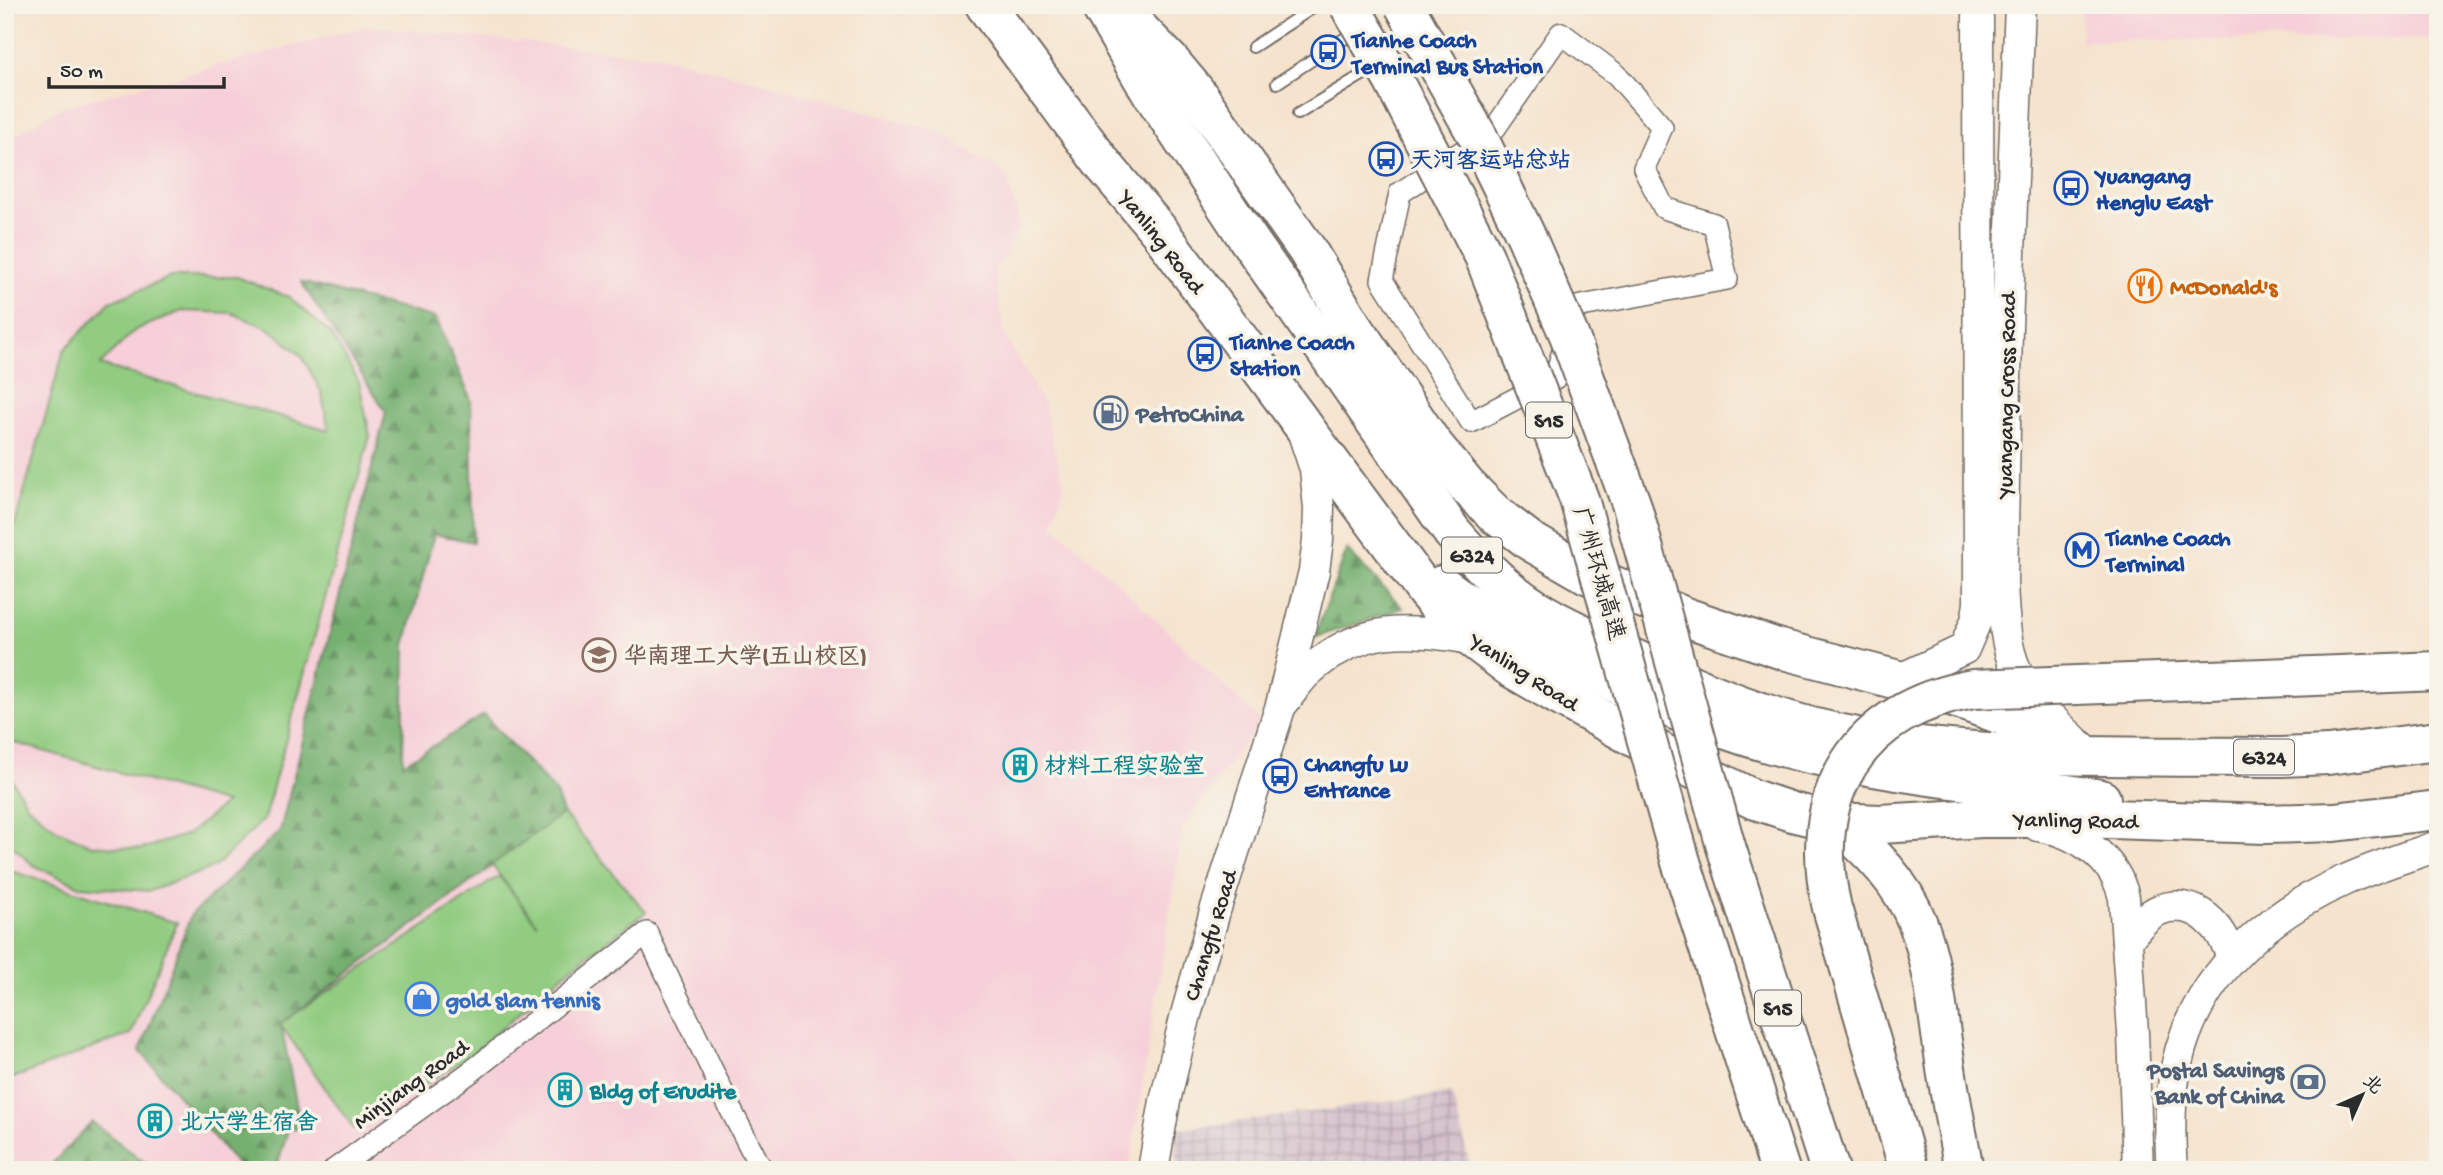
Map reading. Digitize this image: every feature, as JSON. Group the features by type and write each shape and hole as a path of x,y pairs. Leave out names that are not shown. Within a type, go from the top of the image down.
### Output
{"highway":[{"name":"Yanling Road","path":"985,5 1102,163 1159,231 1299,423 1435,602 1473,639 1510,667 1726,786 1791,812 1834,822 1880,824 1982,818 2090,818 2266,824"},
{"name":"G324","path":"1100,5 1146,84 1196,161 1412,477 1482,566 1517,597 1555,620 1663,673 1731,702 1791,721 1856,737 1992,753 2305,756 2438,741"},
{"name":"G324","path":"1116,5 1170,60 1195,91 1307,250 1397,394 1466,485 1496,515 1530,541 1587,574 1685,617 1780,649 1898,680 2020,722 2089,754"},
{"name":"S15","path":"1375,10 1478,137 1526,236 1578,358 1632,506 1726,847 1830,1170"},
{"name":"广州环城高速","path":"1375,10 1393,80 1484,256 1579,499 1681,862 1780,1170"},
{"path":"1392,547 1457,596 1527,639 1659,704 1731,732 1825,758 1875,768 2058,792 2266,824"},
{"path":"1909,1170 1832,908 1824,866 1825,829 1842,776 1873,734 1904,711 1936,698 1973,689 2438,671"},
{"name":"G324","path":"2266,824 2334,822 2438,810"},
{"path":"1834,822 1854,836 1897,886 1919,925 1934,985 1964,1170"}],"street":[{"name":"Yuangang Cross Road","path":"1978,5 1991,603 2003,622 2014,670 2024,687 2052,720 2089,754"},
{"name":"Yuangang Cross Road","path":"1898,680 1964,649 1976,621 1991,603 2007,327 2020,5"},
{"path":"1561,33 1617,75 1662,127 1644,168 1664,208 1714,224 1727,279 1576,307 1555,378 1471,422 1382,280 1400,194 1493,131 1561,33"},
{"name":"Changfu Road","path":"1153,1170 1165,1101 1185,1018 1281,705 1314,570 1319,508 1315,468 1299,423"},
{"name":"Changfu Road","path":"1281,705 1307,672 1336,651 1367,636 1394,631 1426,632 1473,639"},
{"path":"1982,818 2051,828 2071,835 2092,847 2121,883 2127,940 2138,1170"},
{"path":"2172,1170 2169,1137 2171,1094 2180,1048 2211,984 2232,959 2275,920 2302,902 2344,881 2438,846"},
{"path":"2127,940 2142,921 2157,910 2177,905 2201,912 2214,924 2227,941 2232,959"},
{"name":"Minjiang Road","path":"334,1170 472,1071 647,933 762,1170"}],"lane":[{"path":"1253,47 1317,5"},
{"path":"1277,83 1375,10"},
{"path":"1298,114 1394,55"}],"shaded area":[{"path":"2081,5 2438,5 2438,39 2081,41"},
{"name":"华南理工大学(五山校区)","path":"368,26 660,56 937,131 1007,175 1020,229 995,271 1004,333 1044,405 1064,487 1053,525 1123,588 1261,722 1183,827 1129,1170 5,1170 5,141 62,107"},
{"path":"1452,1093 1471,1170 1178,1170 1174,1130"}],"green space":[{"path":"171,277 237,277 289,297 331,334 359,382 370,436 264,819 215,867 150,891 80,886 33,865 5,839 5,769 28,806 57,830 92,845 141,849 188,834 226,803 5,740 5,560 64,350 110,302","holes":["182,311 232,313 270,329 301,355 321,391 329,430 100,365 135,330"]},
{"path":"301,282 436,318 471,400 473,542 434,534 405,645 403,764 484,715 555,791 563,813 281,1024 301,1128 288,1130 276,1170 242,1170 140,1051 191,915 280,831 386,412"},
{"path":"1347,550 1403,608 1314,638"},
{"path":"563,813 646,912 571,968 470,1056 354,1129 280,1024 499,876 537,924 492,865"},
{"path":"5,869 177,923 131,1034 5,1081"},
{"path":"92,1122 155,1170 48,1168"}],"place":[{"name":"Tianhe Coach Terminal Bus Station","path":"1328,52"},
{"name":"天河客运站总站","path":"1386,159"},
{"name":"Yuangang Henglu East","path":"2071,188"},
{"name":"McDonald's","path":"2145,286"},
{"name":"Tianhe Coach Station","path":"1205,354"},
{"name":"PetroChina","path":"1111,413"},
{"name":"Tianhe Coach Terminal","path":"2082,550"},
{"name":"华南理工大学(五山校区)","path":"599,655"},
{"name":"材料工程实验室","path":"1020,765"},
{"name":"Changfu Lu Entrance","path":"1280,776"},
{"name":"gold slam tennis","path":"422,999"},
{"name":"Postal Savings Bank of China","path":"2308,1082"},
{"name":"Bldg of Erudite","path":"565,1090"},
{"name":"北六学生宿舍","path":"155,1121"}]}
